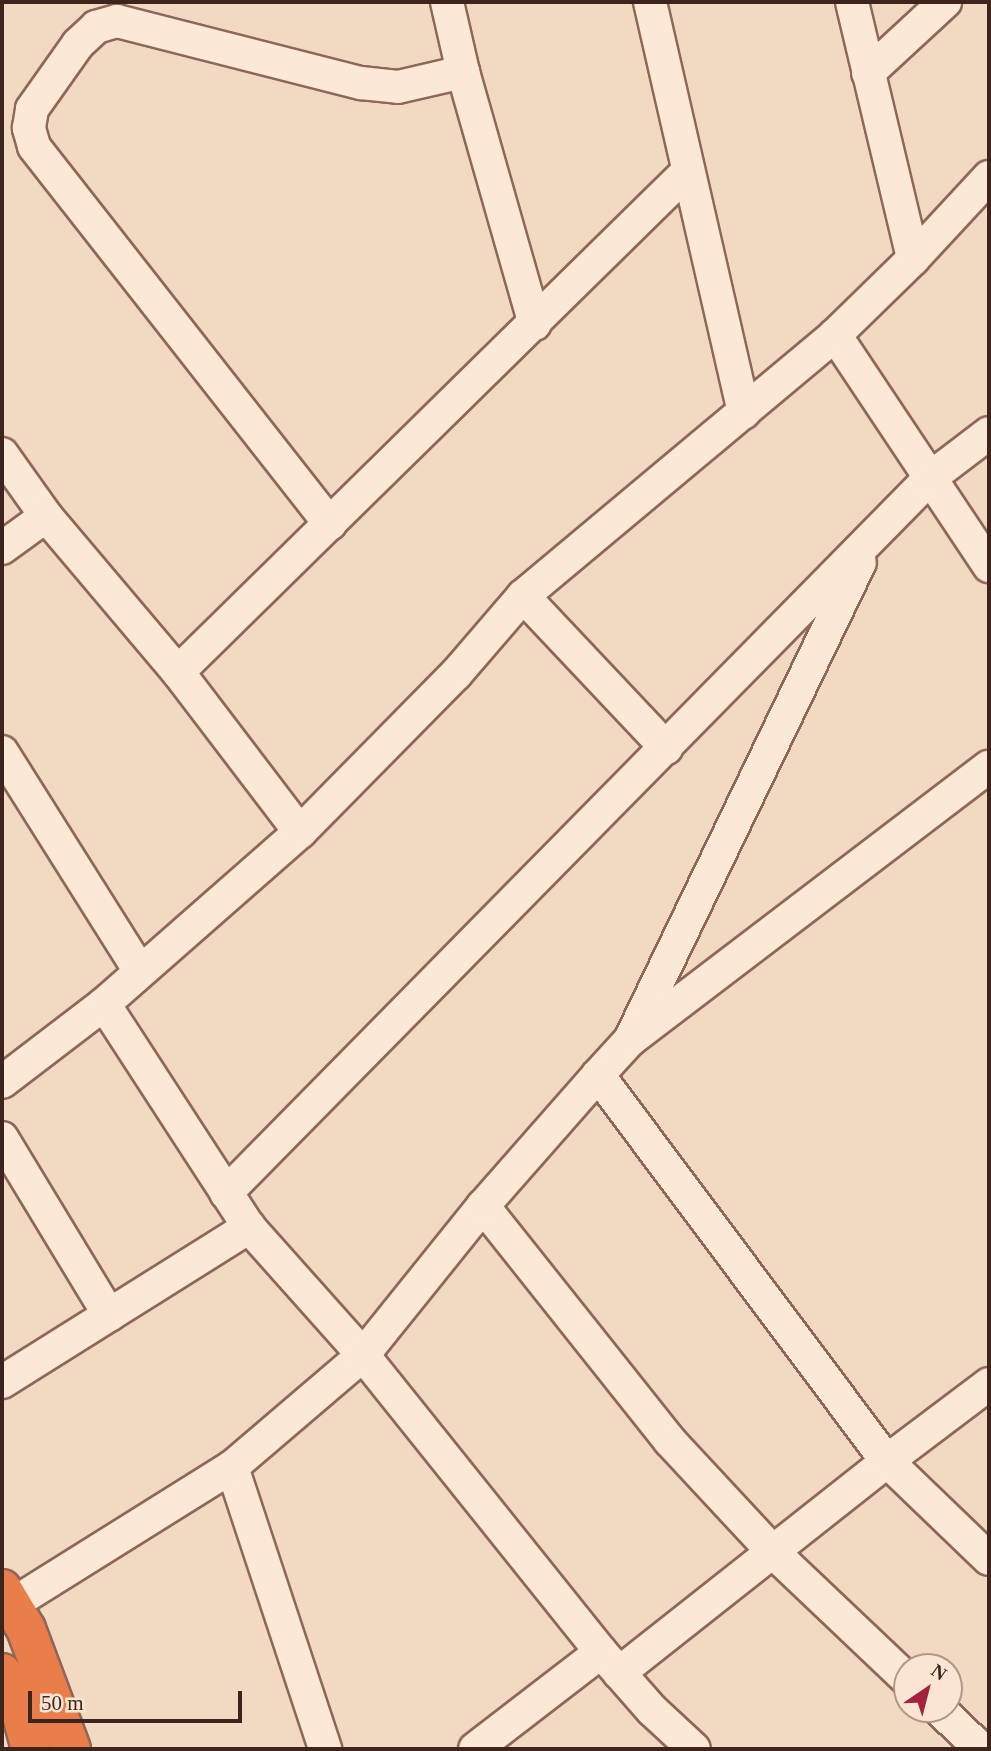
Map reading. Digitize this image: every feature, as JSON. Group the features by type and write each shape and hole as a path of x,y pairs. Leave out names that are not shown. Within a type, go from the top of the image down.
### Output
{"highway":[{"path":"7,1597 26,1629 71,1749"},
{"path":"2,1674 20,1708 31,1749"}],"street":[{"path":"447,2 463,72 535,324"},
{"path":"650,2 744,412"},
{"path":"852,2 913,259"},
{"path":"868,73 945,2"},
{"path":"330,524 34,146 29,128 32,109 78,44 96,27 117,20 361,83 398,87 463,72"},
{"path":"178,672 688,171"},
{"path":"2,1082 104,1004 300,832 456,674 523,596 835,335 913,259 989,177"},
{"path":"835,335 989,566"},
{"path":"226,1193 930,478 989,433"},
{"path":"2,454 46,516 178,672 300,832"},
{"path":"2,548 46,516"},
{"path":"630,1040 871,539"},
{"path":"523,596 666,748"},
{"path":"2,752 140,971"},
{"path":"7,1597 232,1467 363,1355 483,1206 630,1040 989,767"},
{"path":"104,1004 248,1227 363,1355 610,1663 652,1710 694,1749"},
{"path":"598,1075 887,1461 989,1559"},
{"path":"2,1138 109,1315"},
{"path":"483,1206 670,1441 773,1552 893,1666"},
{"path":"2,1382 248,1227"},
{"path":"475,1749 610,1663 773,1552 887,1461 988,1387"},
{"path":"232,1467 325,1749"},
{"path":"954,1723 981,1749"}]}
